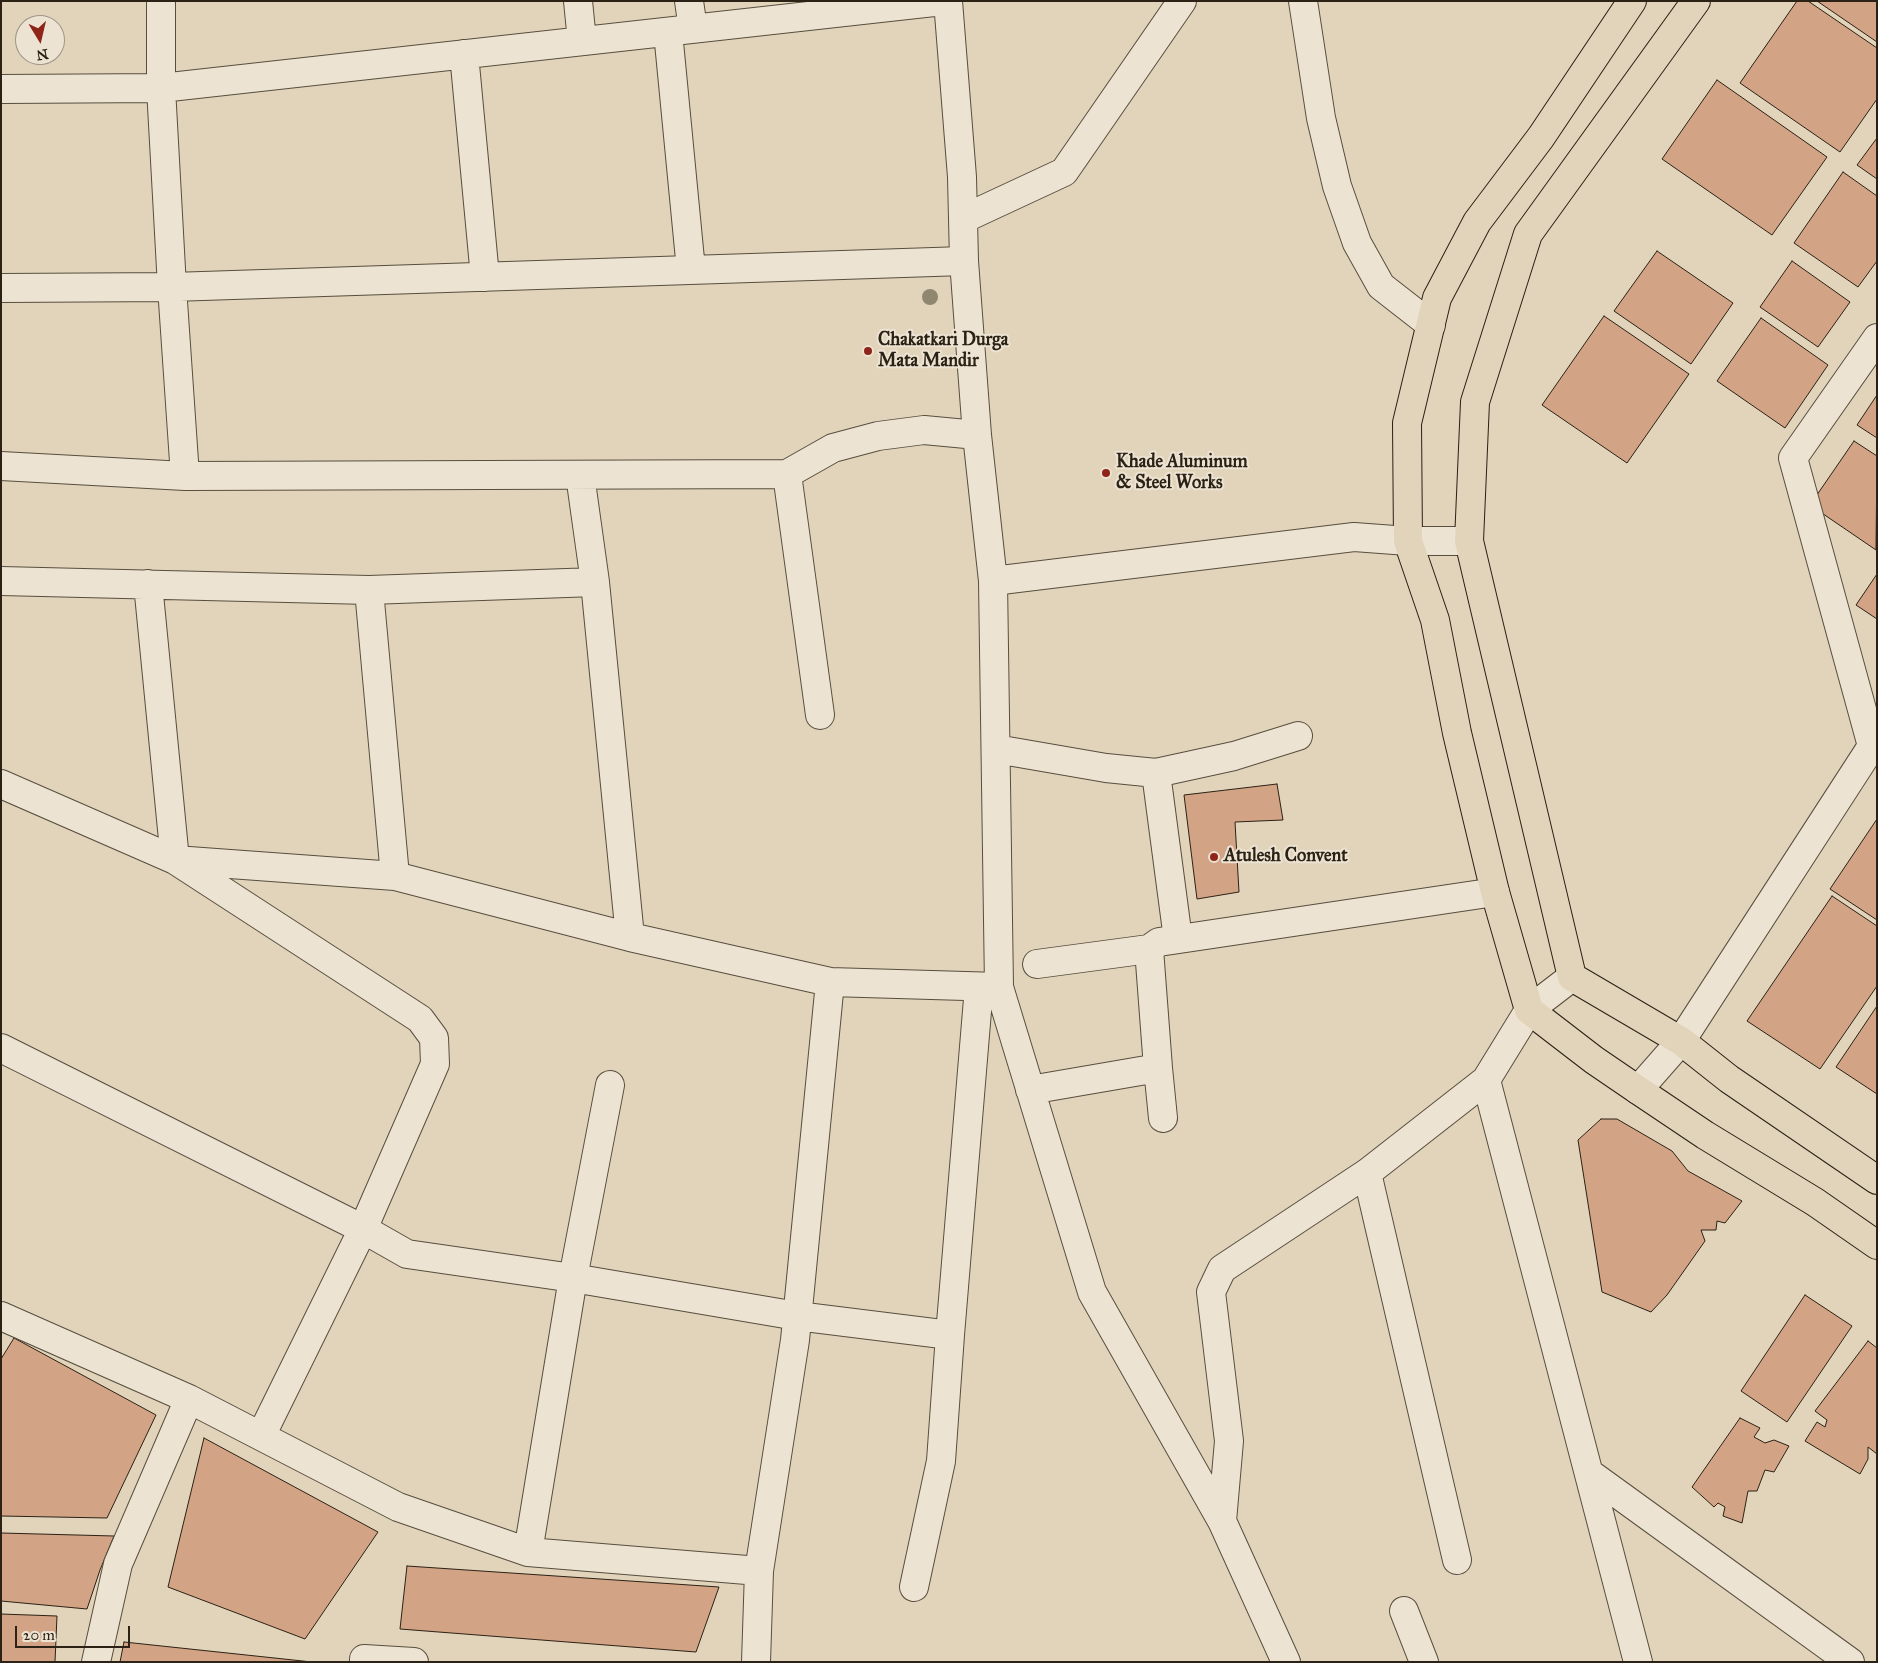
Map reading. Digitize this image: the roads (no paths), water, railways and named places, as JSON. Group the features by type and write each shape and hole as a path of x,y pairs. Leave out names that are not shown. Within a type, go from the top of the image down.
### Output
{"main road":[{"path":"1632,1 1541,137 1477,222 1437,298 1407,423 1408,541 1435,620 1457,733 1495,892 1529,1010 1594,1060 1638,1090 1705,1135 1815,1202 1877,1245"},
{"path":"1696,1 1528,234 1475,402 1469,541 1572,977 1681,1041 1729,1078 1877,1180"}],"street":[{"path":"161,1 161,88 185,476"},
{"path":"578,1 582,41"},
{"path":"689,1 680,30 691,270"},
{"path":"1,89 161,88 943,1"},
{"path":"914,1587 941,1461 950,1335 989,987 996,749 993,581 977,435 964,261 962,178 948,1"},
{"path":"963,219 1064,172 1182,1"},
{"path":"1303,1 1321,118 1338,186 1357,243 1381,286 1430,325"},
{"path":"464,54 485,277"},
{"path":"1,288 172,287 964,261"},
{"path":"1638,1090 1681,1041 1875,745 1793,458 1877,338"},
{"path":"1,466 185,476 787,474 833,448 878,436 924,430 977,435"},
{"path":"787,474 820,715"},
{"path":"580,475 595,582 630,937"},
{"path":"993,581 1354,537 1408,541 1469,541"},
{"path":"1,581 369,590 595,582"},
{"path":"148,584 175,860"},
{"path":"369,590 395,876"},
{"path":"996,749 1106,768 1156,773 1234,756 1298,736"},
{"path":"1156,773 1178,939"},
{"path":"1,784 175,860 420,1019 434,1038 435,1064 363,1229 261,1436"},
{"path":"175,860 395,876 630,937 830,982 989,987"},
{"path":"1037,964 1149,949 1159,942 1178,939 1495,892"},
{"path":"1149,949 1163,1118"},
{"path":"1222,1521 1229,1441 1211,1292 1222,1269 1367,1173 1486,1080 1529,1010 1572,977"},
{"path":"756,1662 759,1571 795,1340 830,982"},
{"path":"989,987 1030,1090 1092,1292 1222,1521 1286,1662"},
{"path":"1,1048 363,1229 406,1254 573,1278 797,1316 950,1335"},
{"path":"1030,1090 1158,1068"},
{"path":"1486,1080 1638,1662"},
{"path":"528,1552 573,1278 610,1085"},
{"path":"1367,1173 1457,1560"},
{"path":"1,1316 190,1398 398,1507 528,1552 759,1571"},
{"path":"96,1662 118,1564 190,1398"},
{"path":"1589,1473 1850,1662"},
{"path":"1404,1611 1424,1662"},
{"path":"364,1662 364,1659 414,1662"}],"place":[{"name":"Chakatkari Durga Mata Mandir","path":"868,351"},
{"name":"Khade Aluminum & Steel Works","path":"1106,473"},
{"name":"Atulesh Convent","path":"1214,857"}]}
